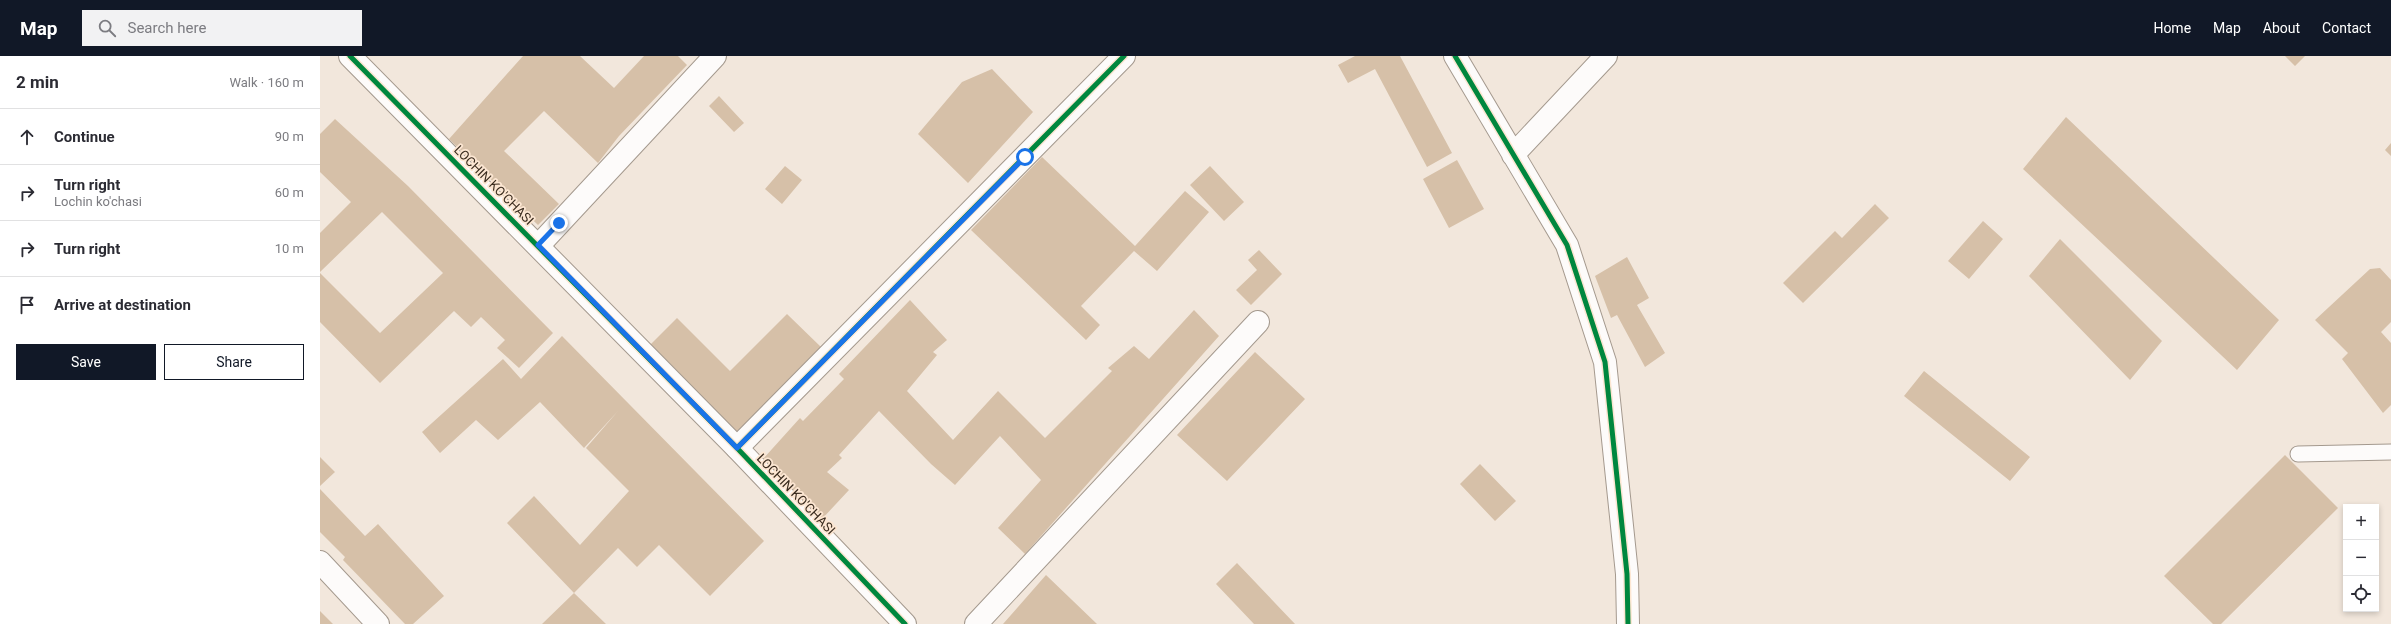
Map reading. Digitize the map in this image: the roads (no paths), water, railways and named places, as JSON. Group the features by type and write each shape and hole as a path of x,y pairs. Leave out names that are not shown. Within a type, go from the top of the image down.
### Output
{"street":[{"name":"LOCHIN KO'CHASI","path":"350,56 737,448 905,624"},
{"path":"538,245 715,56"},
{"path":"737,448 1124,56"},
{"path":"1455,56 1566,245 1605,362 1627,574 1628,624"},
{"path":"1513,155 1606,56"},
{"path":"976,624 1258,322"},
{"path":"320,562 378,624"}],"lane":[{"path":"2298,454 2391,452"}]}
